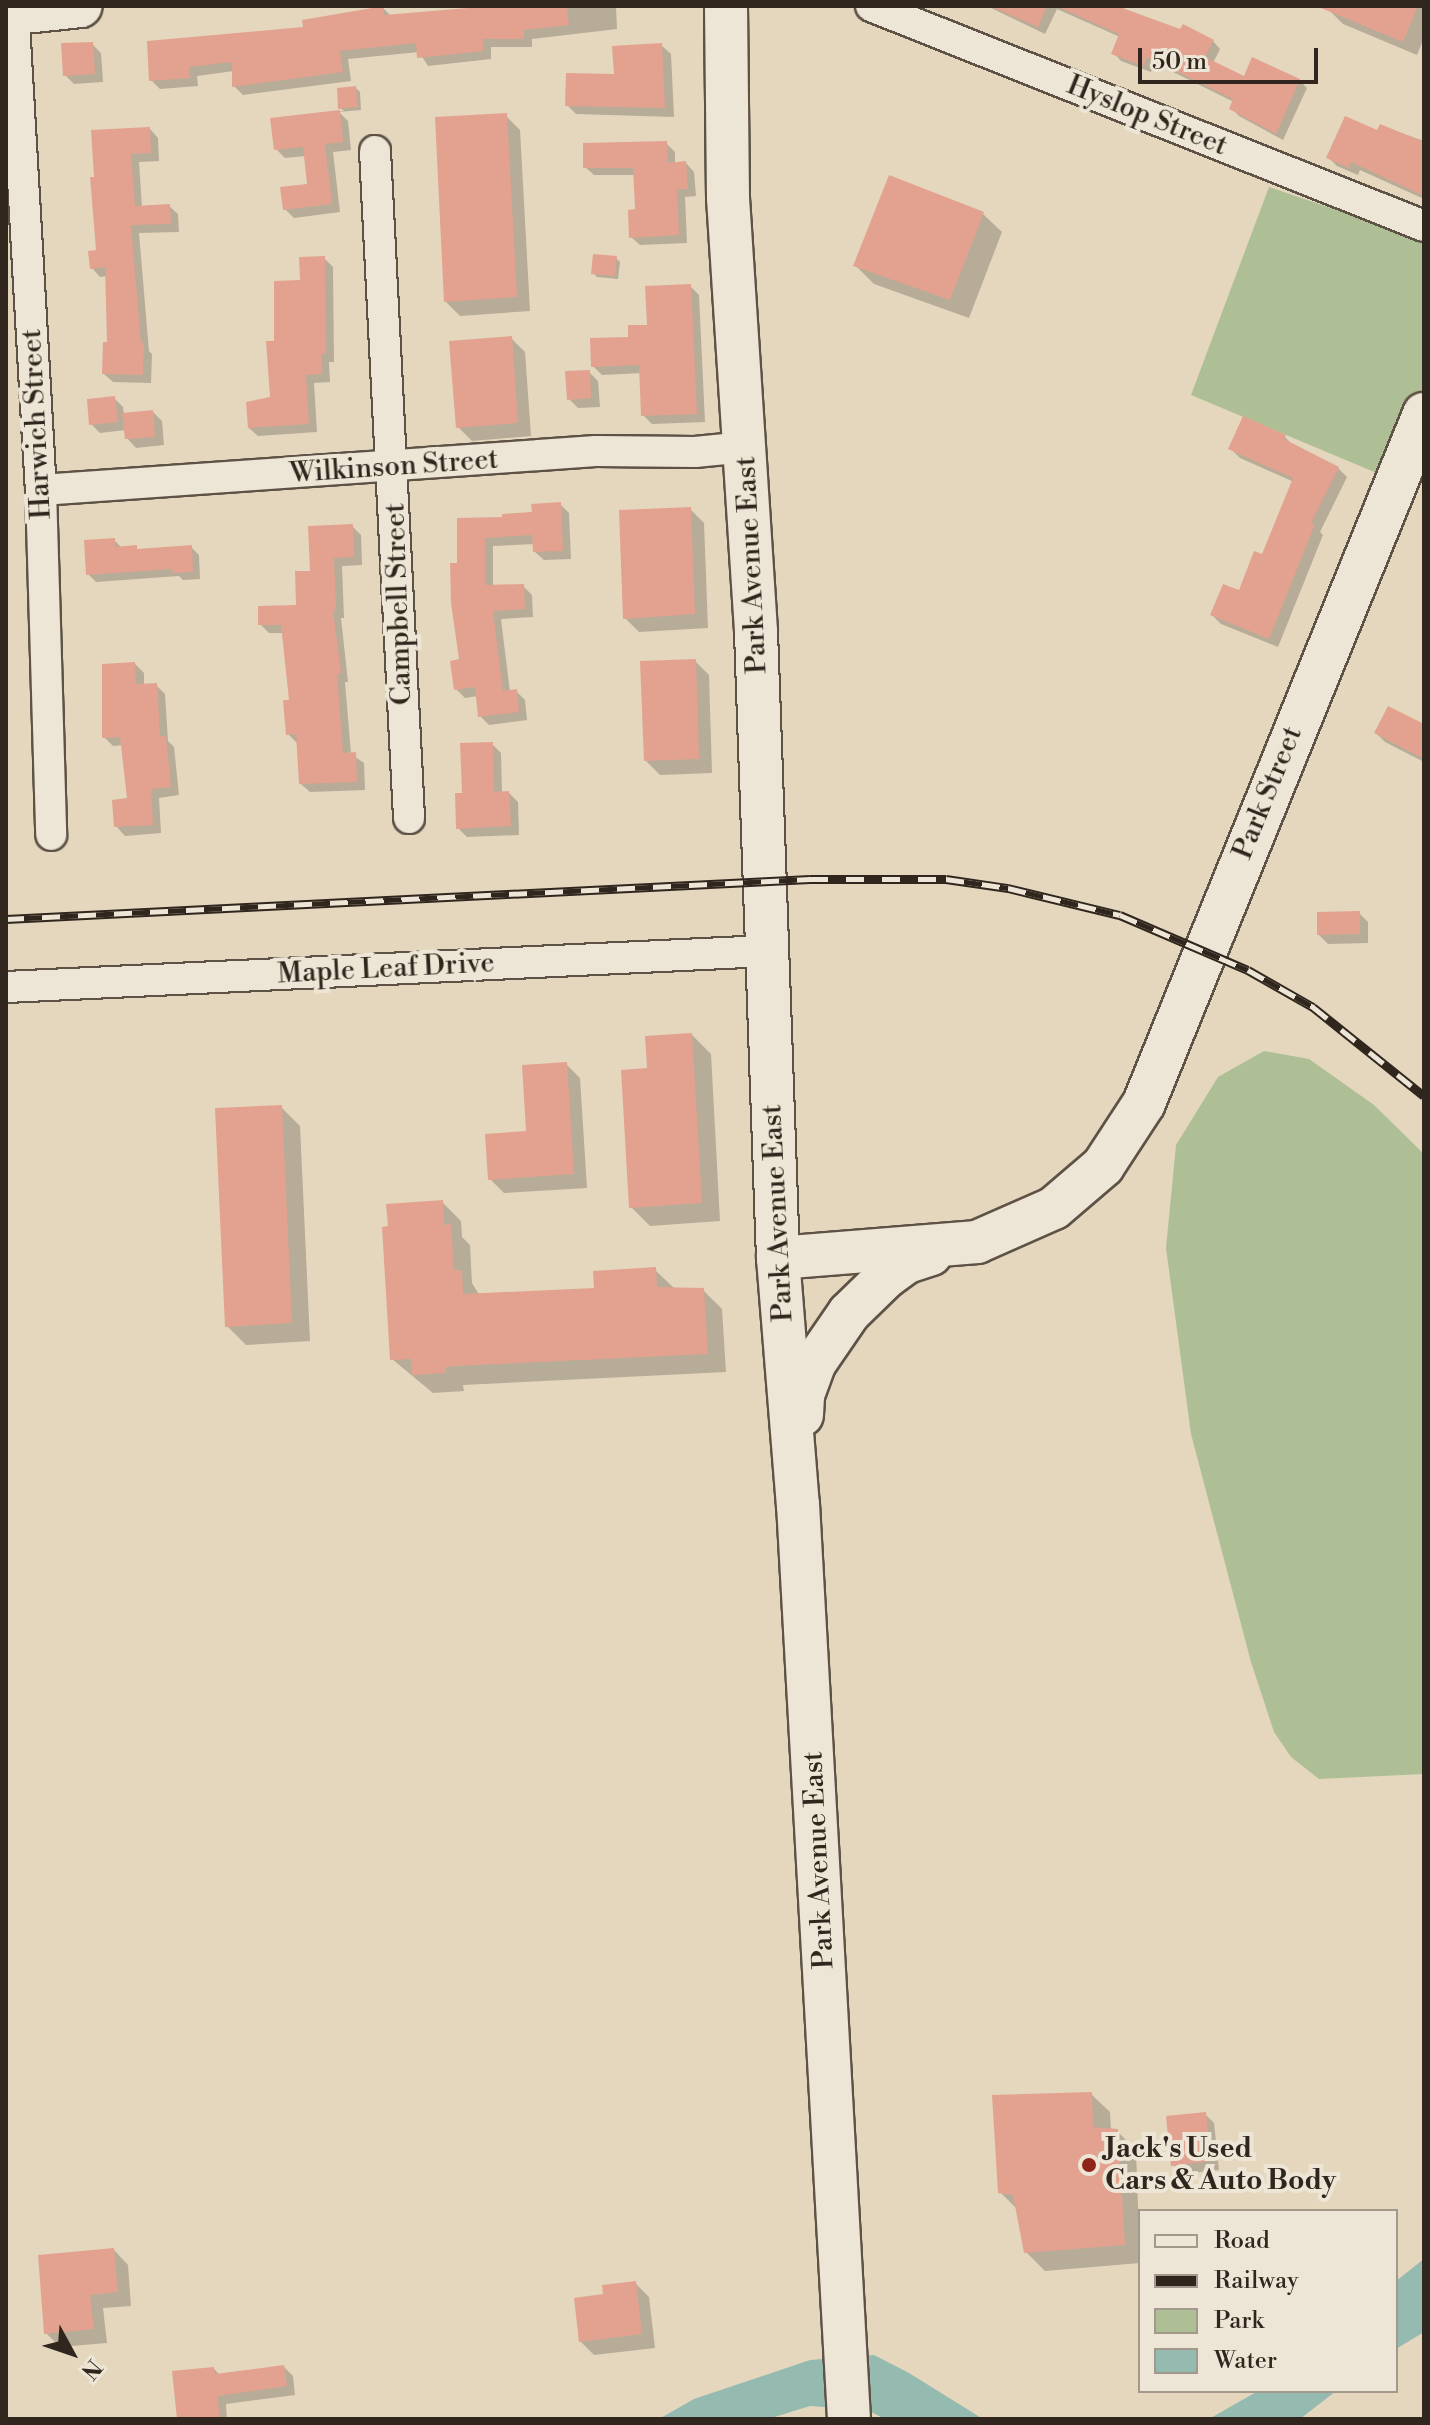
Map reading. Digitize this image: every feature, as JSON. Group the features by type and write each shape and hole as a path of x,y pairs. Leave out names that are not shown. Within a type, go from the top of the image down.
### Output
{"main road":[{"path":"11,11 81,6"},
{"name":"Park Avenue East","path":"726,6 728,198 746,447 778,1258 798,1504 849,2419"},
{"name":"Park Street","path":"959,1245 1032,1220 1078,1191 1103,1166 1144,1103 1424,414"},
{"path":"778,1258 959,1245"},
{"path":"798,1504 803,1395 814,1364 829,1338 872,1287 907,1262 959,1245"}],"street":[{"name":"Hyslop Street","path":"871,6 1424,226"},
{"name":"Harwich Street","path":"11,11 41,490 51,835"},
{"name":"Campbell Street","path":"375,151 409,818"},
{"name":"Wilkinson Street","path":"41,490 393,468 596,451 695,452 746,447"},
{"name":"Maple Leaf Drive","path":"6,987 767,951"}],"green space":[{"path":"1269,187 1424,240 1424,393 1391,479 1191,395"},
{"path":"1264,1051 1309,1059 1374,1105 1424,1154 1424,1774 1319,1779 1291,1757 1274,1732 1251,1662 1191,1434 1166,1248 1176,1145 1218,1077"}],"water":[{"path":"1424,2259 1424,2332 1398,2348 1398,2279"},
{"path":"874,2355 983,2419 885,2419 867,2410 810,2406 768,2419 659,2419 694,2399 810,2360"},
{"path":"1254,2393 1333,2393 1300,2419 1209,2419"}],"building":[{"path":"384,6 384,15 492,6 567,6 569,25 524,30 524,39 483,39 483,51 417,58 416,43 340,51 343,72 232,87 232,62 189,67 190,78 149,81 147,41 303,27 302,20"},
{"path":"989,6 1047,6 1038,27"},
{"path":"1056,6 1117,6 1180,29 1183,24 1214,40 1205,57 1244,76 1252,57 1300,79 1276,134 1229,109 1233,99 1147,57 1143,66 1111,54 1119,34"},
{"path":"1316,6 1418,6 1403,42"},
{"path":"93,42 95,74 63,76 61,43"},
{"path":"662,43 665,108 565,106 566,73 614,74 612,46"},
{"path":"356,86 358,107 338,109 337,88"},
{"path":"340,110 343,142 325,144 332,204 283,210 280,187 307,184 303,147 274,150 270,118"},
{"path":"507,113 517,297 444,302 435,117"},
{"path":"1345,116 1377,130 1380,124 1424,142 1424,196 1351,162 1349,168 1326,158"},
{"path":"150,127 151,153 131,154 135,206 170,204 171,224 131,225 141,343 144,343 143,375 102,374 103,342 107,342 105,267 90,269 88,251 96,250 90,177 94,177 91,130"},
{"path":"667,141 668,163 686,161 688,189 677,189 679,235 629,238 628,210 635,209 633,168 583,168 583,143"},
{"path":"889,175 984,212 950,300 853,266"},
{"path":"593,254 617,256 615,276 591,274"},
{"path":"325,256 326,354 321,354 322,374 306,375 309,424 248,428 246,402 270,397 266,341 274,341 274,281 300,280 299,257"},
{"path":"691,284 697,414 641,416 639,365 591,367 590,338 628,337 628,325 647,325 645,286"},
{"path":"512,336 518,423 456,428 449,341"},
{"path":"590,370 591,398 567,400 565,371"},
{"path":"115,396 118,422 89,425 87,399"},
{"path":"153,410 155,437 125,439 122,413"},
{"path":"1243,416 1286,435 1284,439 1339,467 1311,523 1315,524 1269,639 1210,615 1223,584 1239,590 1254,551 1262,554 1293,478 1228,449"},
{"path":"561,502 563,551 533,552 532,535 485,538 485,585 524,584 525,609 493,611 503,691 517,689 519,712 478,717 475,687 454,690 450,661 459,659 451,603 450,563 457,563 457,518 502,517 502,514 532,512 531,504"},
{"path":"691,507 695,614 623,619 619,510"},
{"path":"353,524 354,557 334,558 336,609 333,610 341,673 337,674 343,753 356,752 357,782 299,784 296,734 286,735 283,700 289,700 281,625 258,625 258,606 296,605 295,571 310,571 308,526"},
{"path":"115,538 115,547 137,545 137,549 192,545 193,572 173,573 172,569 86,575 84,540"},
{"path":"696,659 699,759 644,761 640,661"},
{"path":"135,662 136,684 157,683 160,736 166,736 171,787 151,789 153,825 114,827 112,800 127,798 120,737 102,738 102,664"},
{"path":"1388,706 1424,724 1424,759 1374,733"},
{"path":"493,742 494,792 509,791 511,826 456,829 455,793 462,793 460,743"},
{"path":"1360,911 1360,934 1317,935 1317,912"},
{"path":"692,1033 702,1203 629,1208 621,1070 647,1068 645,1036"},
{"path":"567,1062 574,1174 488,1180 485,1134 526,1131 522,1065"},
{"path":"282,1105 292,1323 225,1327 215,1108"},
{"path":"443,1200 444,1225 451,1224 454,1270 462,1270 463,1294 594,1288 593,1271 656,1267 657,1287 704,1288 708,1354 457,1366 446,1367 446,1373 412,1375 411,1359 390,1360 382,1227 388,1226 386,1204"},
{"path":"1092,2092 1093,2127 1118,2129 1125,2245 1024,2253 1013,2195 998,2193 992,2095"},
{"path":"1206,2112 1211,2161 1171,2166 1166,2116"},
{"path":"114,2248 118,2292 90,2295 94,2329 44,2334 38,2255"},
{"path":"636,2281 642,2334 579,2342 574,2298 603,2294 602,2285"},
{"path":"284,2365 287,2386 217,2396 220,2419 177,2419 172,2371 214,2367 215,2374"}],"railway":[{"path":"6,919 810,879 946,879 1008,888 1120,915 1248,970 1313,1007 1424,1096"}],"place":[{"name":"Jack's Used Cars & Auto Body","path":"1089,2165"}]}
